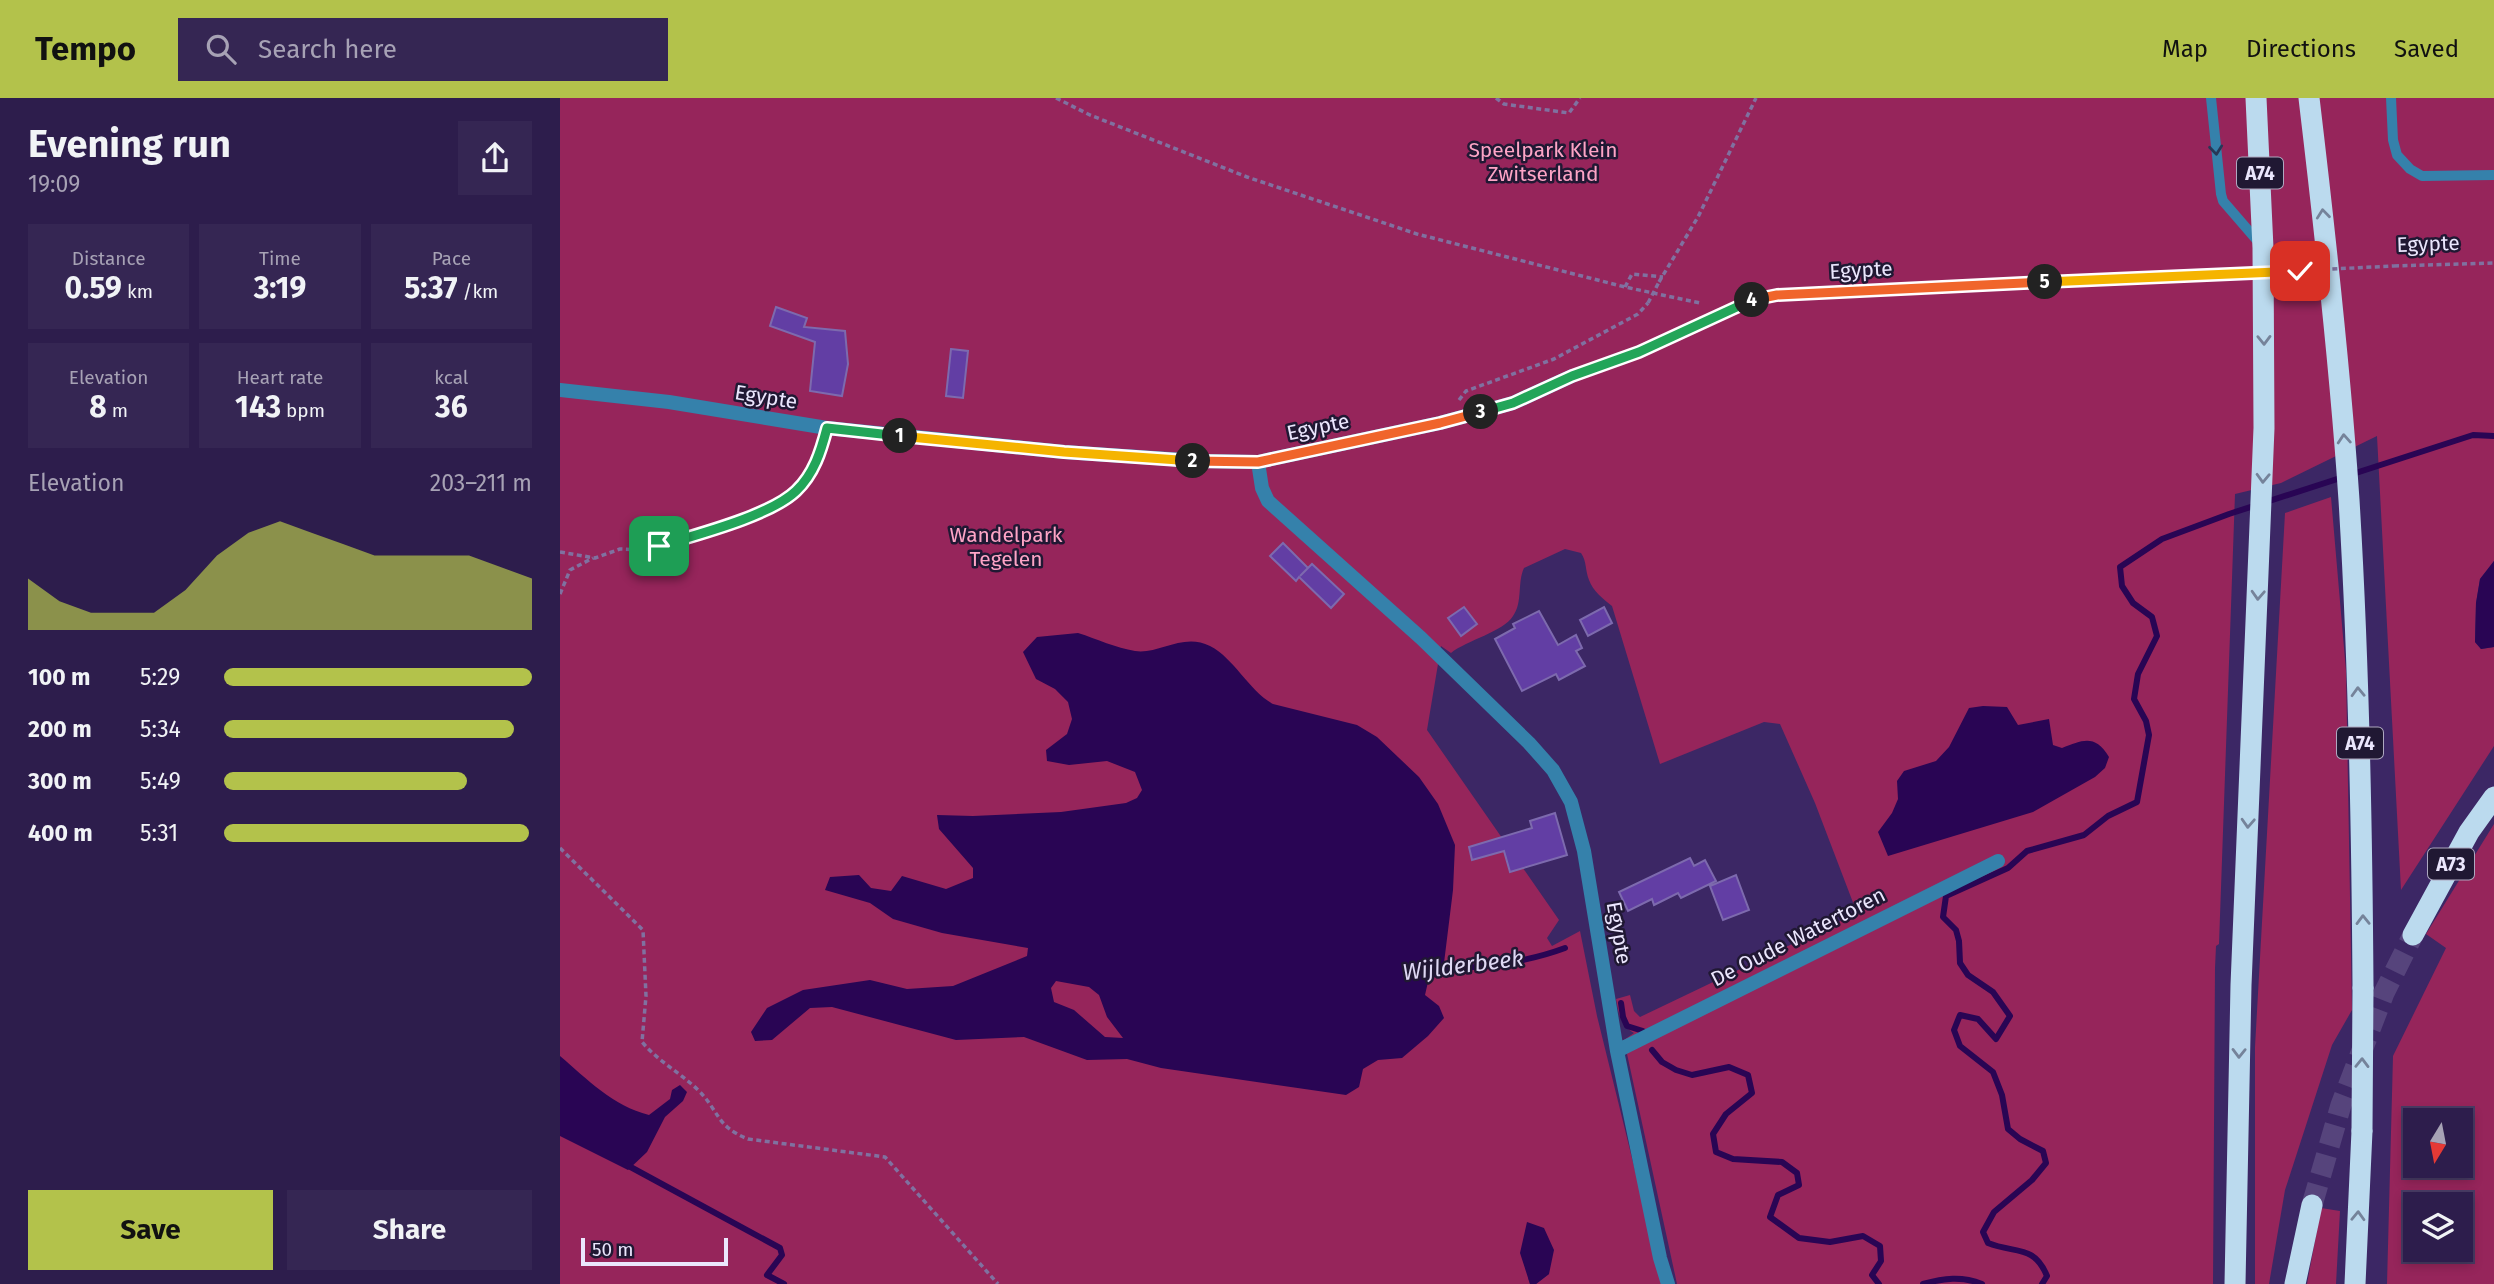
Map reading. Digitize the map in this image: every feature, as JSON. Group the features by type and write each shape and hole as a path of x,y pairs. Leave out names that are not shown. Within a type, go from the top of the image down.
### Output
{"highway":[{"name":"A74","path":"2235,1284 2241,985 2264,428 2263,248 2256,98"},
{"name":"A74","path":"2309,98 2340,379 2349,498 2360,733 2363,988 2356,1284"},
{"name":"A73","path":"2413,935 2469,832 2494,797"},
{"path":"2295,1284 2312,1205"}],"street":[{"name":"Egypte","path":"560,390 669,402 827,428 1064,452 1258,462 1440,423 1513,403 1572,376"},
{"name":"Egypte","path":"1258,462 1262,488 1268,501 1421,638 1529,743 1553,771 1571,802 1584,851 1617,1051 1657,1245 1668,1284"},
{"name":"De Oude Watertoren","path":"1617,1051 1998,861"}],"lane":[{"name":"A74","path":"2211,98 2223,201 2263,248"},
{"path":"2391,98 2393,139 2397,155 2410,169 2422,176 2494,175"}],"path":[{"path":"1056,98 1090,116 1247,177 1417,234 1625,287 1700,303"},
{"path":"1496,98 1504,104 1569,113 1580,98"},
{"path":"1440,423 1466,391 1554,359 1638,314 1648,303 1699,217 1756,98"},
{"name":"Egypte","path":"1572,376 1639,352 1749,301 1767,296 2494,262"},
{"path":"1625,287 1632,274 1663,276"},
{"path":"560,594 570,570 595,558 620,549 648,550 723,526 776,505 795,492 810,475 822,449 827,428"},
{"path":"560,552 595,558"},
{"path":"560,848 643,930 646,996 642,1042 655,1058 678,1072 700,1092 723,1126 748,1139 885,1157 998,1284"}],"green space":[{"name":"Wandelpark Tegelen","path":"560,98 2494,98 2494,561 2480,579 2475,642 2481,649 2494,647 2494,746 2401,890 2377,436 2281,483 2235,494 2219,944 2216,946 2215,968 2213,1284 1677,1284 1624,1040 1634,1033 1623,1023 1616,999 1630,995 1634,1011 1640,1017 1857,913 1815,803 1780,724 1764,722 1660,764 1612,606 1591,584 1581,553 1565,549 1524,568 1518,605 1508,622 1451,653 1441,646 1427,730 1559,920 1547,938 1552,946 1580,931 1597,1016 1663,1284 1536,1284 1549,1274 1528,1278 1530,1284 560,1284"},
{"path":"2331,497 2346,671 2352,1010 2332,1045 2285,1190 2269,1284 2255,1284 2255,1047 2285,513"},
{"path":"2494,824 2494,1284 2387,1284 2393,1056 2446,948 2426,934"},
{"path":"2321,1208 2340,1211 2336,1284 2307,1284"}],"shaded area":[{"path":"2494,561 2494,647 2481,649 2475,642 2476,603 2480,579"},
{"path":"1078,633 1135,651 1153,650 1180,642 1200,642 1219,652 1256,691 1273,704 1357,725 1377,737 1419,777 1438,804 1455,845 1453,890 1443,971 1428,982 1425,995 1439,1006 1444,1018 1428,1036 1402,1058 1378,1060 1363,1069 1359,1087 1346,1095 1161,1068 1127,1059 1087,1060 1024,1037 956,1040 832,1007 810,1008 772,1040 755,1041 751,1032 767,1008 803,990 870,980 907,989 953,986 1027,956 1028,948 942,933 893,919 870,903 825,890 830,877 859,875 871,888 891,891 902,876 946,889 973,878 973,868 939,829 937,815 1061,812 1126,803 1137,798 1142,790 1135,772 1107,761 1069,765 1047,761 1046,750 1067,734 1072,719 1068,702 1055,689 1036,679 1023,652 1037,637","holes":["1056,981 1089,987 1099,995 1107,1017 1123,1038 1105,1037 1074,1010 1054,1002 1051,988"]},
{"path":"2007,707 2018,725 2049,719 2053,745 2062,748 2082,741 2094,742 2109,757 2105,768 2095,777 2033,812 1888,856 1878,832 1892,813 1898,799 1897,781 1904,771 1936,761 1949,747 1969,708"},
{"path":"560,1056 612,1098 649,1115 670,1099 672,1090 680,1085 687,1092 683,1101 665,1117 647,1152 628,1170 560,1136"},
{"path":"1527,1222 1544,1228 1554,1250 1549,1274 1536,1284 1530,1284 1520,1253"}],"building":[{"path":"776,307 807,318 804,327 845,331 848,364 842,396 810,391 815,342 770,326"},
{"path":"951,349 968,351 963,398 946,396"},
{"path":"1283,543 1308,568 1312,564 1344,594 1331,608 1299,577 1296,581 1270,556"},
{"path":"1464,607 1477,624 1461,636 1448,618"},
{"path":"1604,607 1612,623 1588,636 1580,620"},
{"path":"1539,611 1558,645 1576,635 1582,648 1576,651 1585,666 1559,680 1556,674 1522,691 1495,639 1515,628 1513,624"},
{"path":"1555,813 1567,855 1510,872 1504,851 1472,860 1469,847 1532,828 1530,821"},
{"path":"1690,858 1694,866 1705,860 1716,881 1681,898 1678,893 1654,905 1652,899 1628,911 1619,892"},
{"path":"1736,875 1749,910 1723,920 1710,886"}],"waterway":[{"path":"2042,1284 2047,1276 2036,1259 2030,1254 1988,1243 1983,1232 1994,1212 2032,1180 2046,1163 2043,1151 2008,1129 2002,1095 1993,1072 1960,1046 1954,1030 1960,1015 1978,1019 1996,1039 2010,1016 1993,992 1968,975 1960,963 1956,930 1943,917 1946,896 2008,868 2027,851 2084,835 2108,816 2137,802 2149,735 2146,721 2134,699 2138,674 2157,636 2152,617 2133,603 2122,586 2120,567 2162,539 2229,514 2473,435 2494,436"},
{"name":"Wijlderbeek","path":"1435,970 1517,961 1565,948"},
{"name":"Wijlderbeek","path":"1621,1003 1627,1026 1643,1031"},
{"name":"Wijlderbeek","path":"1652,1050 1662,1062 1692,1075 1729,1067 1748,1075 1752,1093 1726,1114 1713,1134 1716,1152 1733,1159 1782,1162 1797,1173 1799,1185 1778,1195 1770,1217 1799,1238 1830,1242 1863,1236 1880,1246 1881,1261 1872,1275 1879,1284"},
{"path":"625,1164 780,1248 782,1255 767,1275 784,1284"},
{"name":"Wijlderbeek","path":"1923,1284 1953,1279 1982,1284"}],"tunnel":[{"path":"2312,1205 2341,1105 2384,993 2413,935"}],"route":[{"path":"659,546 723,526 776,505 795,492 810,475 822,449 827,428 1064,452 1258,462 1440,423 1513,403 1572,376 1639,352 1749,301 1767,296 2300,271"}],"park label":[{"name":"Speelpark Klein Zwitserland","path":"1543,162"}]}
